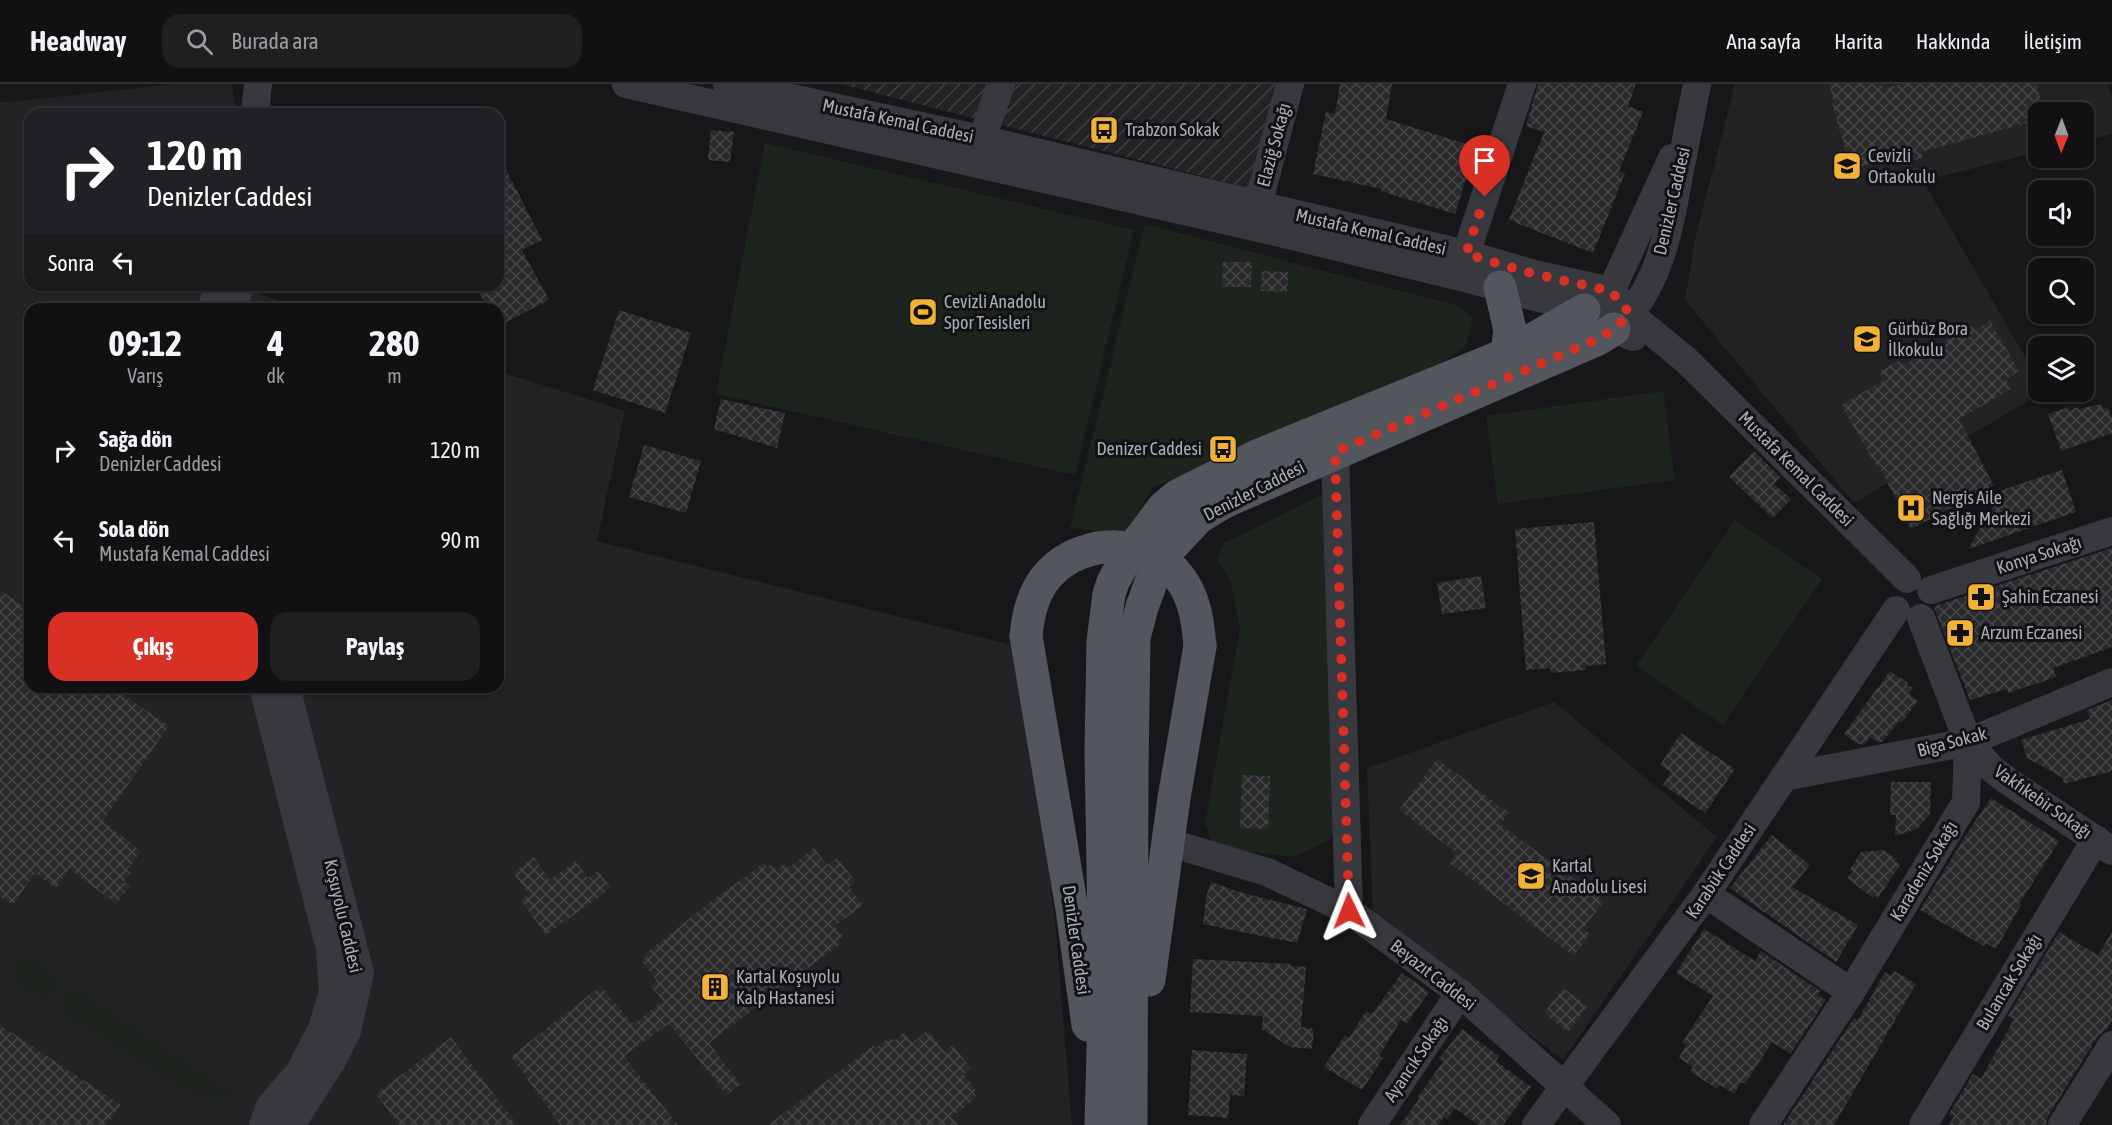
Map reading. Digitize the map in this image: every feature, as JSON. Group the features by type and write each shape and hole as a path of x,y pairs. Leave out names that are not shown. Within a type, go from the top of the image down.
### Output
{"main road":[{"path":"1500,287 1510,330 1507,354"},
{"name":"Denizler Caddesi","path":"1116,1123 1105,979 1101,752 1103,641 1109,594 1128,555 1163,508 1178,496 1259,454 1507,354 1584,310"},
{"name":"Denizler Caddesi","path":"1116,1123 1134,638 1154,574 1169,549 1199,517 1251,489 1598,339 1622,321"},
{"name":"Denizler Caddesi","path":"1103,548 1141,550 1163,561 1179,576 1193,603 1198,622 1200,646 1116,1123 1072,909 1026,636 1028,614 1036,593 1048,574 1064,561 1082,552 1103,548"}],"street":[{"path":"237,108 239,84"},
{"path":"256,108 258,84"},
{"name":"Mustafa Kemal Caddesi","path":"626,84 772,98 870,116 978,151 1260,228 1584,310"},
{"name":"Mustafa Kemal Caddesi","path":"727,84 772,98"},
{"path":"978,151 1001,84"},
{"name":"Elaziğ Sokağı","path":"1258,205 1290,84"},
{"path":"1466,254 1522,84"},
{"name":"Denizler Caddesi","path":"1622,321 1647,290 1665,242 1697,84"},
{"name":"Denizler Caddesi","path":"1584,310 1611,291 1689,121"},
{"name":"Mustafa Kemal Caddesi","path":"978,151 1258,205 1611,291"},
{"path":"1611,291 1622,321"},
{"path":"1584,310 1622,321"},
{"name":"Mustafa Kemal Caddesi","path":"1622,321 1687,361 1919,584"},
{"path":"1335,452 1349,911"},
{"name":"Konya Sokağı","path":"1919,584 2112,531"},
{"path":"1900,582 1919,584 1932,599 1930,609 1909,614 1891,602 1893,592 1900,582"},
{"name":"Vakfıkebir Sokağı","path":"1909,614 1968,742 1992,769 2104,845"},
{"name":"Karabük Caddesi","path":"1536,1125 1706,894 1784,777 1909,614"},
{"name":"Biga Sokak","path":"1784,777 1968,742 2112,682"},
{"name":"Koşuyolu Caddesi","path":"263,1125 270,1106 299,1072 323,1026 333,992 330,949 265,693"},
{"name":"Koşuyolu Caddesi","path":"280,1125 292,1123 332,1061 347,1031 360,973 288,693"},
{"name":"Karadeniz Sokağı","path":"1763,1125 1851,992 1966,802 1968,742"},
{"name":"Beyazıt Caddesi","path":"1167,842 1267,872 1349,911 1460,993 1607,1125"},
{"name":"Bulancak Sokağı","path":"1923,1125 2104,845"},
{"path":"1706,894 1851,992"},
{"name":"Ayancık Sokağı","path":"1372,1125 1460,993"},
{"path":"2062,1125 2112,1045"}],"shaded area":[{"path":"173,84 232,84 235,108 24,108 24,291 262,291 262,295 288,303 24,303 24,693 504,693 504,373 625,411 597,541 1023,648 1056,932 1072,1125 0,1125 0,103"},
{"path":"840,84 1275,84 1257,190"},
{"name":"Gürbüz Bora İlkokulu","path":"1735,84 2108,84 2112,98 2112,134 2094,138 2094,102 2028,102 2028,155 1923,181 2028,362 2028,401 1854,503 1685,300 1695,239"},
{"name":"Cevizli Anadolu Spor Tesisleri","path":"765,143 1134,230 1075,475 716,394"},
{"path":"1145,224 1459,306 1473,319 1466,345 1434,369 1152,488 1127,534 1070,528"},
{"path":"1663,391 1675,480 1498,504 1486,416"},
{"path":"1333,489 1324,574 1341,820 1331,838 1292,857 1228,849 1210,839 1205,823 1240,629 1231,581 1217,560 1224,543"},
{"path":"1735,520 1822,579 1723,725 1636,666"},
{"name":"Kartal Anadolu Lisesi","path":"1554,702 1717,837 1563,1060 1373,914 1367,768"},
{"path":"25,957 59,980 54,992 45,999 13,977 16,965"},
{"path":"74,989 231,1094 229,1098 186,1089 63,1010 66,997"}],"building":[{"path":"1340,84 1392,84 1386,119 1476,147 1455,214 1381,191 1382,189 1313,174 1326,112 1335,114"},
{"path":"1538,84 1636,84 1628,106 1643,112 1619,171 1625,173 1593,253 1509,220 1544,132 1526,126"},
{"path":"1829,84 1882,84 1883,89 1902,84 2036,84 2041,102 2028,102 2028,123 1921,152 1922,158 1901,163 1899,156 1851,169 1832,103 1834,103"},
{"path":"711,130 734,132 730,162 708,160"},
{"path":"504,166 542,240 522,250 549,300 504,323 504,303 485,303 478,291 504,291"},
{"path":"1223,262 1252,262 1251,287 1222,287"},
{"path":"1262,271 1288,272 1287,292 1261,291"},
{"path":"619,310 691,333 665,413 593,390"},
{"path":"1990,321 2019,371 2006,379 2011,389 1959,419 1994,486 1911,529 1879,466 1877,467 1841,405 1884,380 1879,372 1900,360 1903,365 1972,326 1975,330"},
{"path":"721,399 785,413 777,448 714,429"},
{"path":"2101,404 2103,409 2108,407 2112,419 2112,433 2061,451 2048,414 2069,407 2070,410"},
{"path":"644,445 701,461 686,513 629,497"},
{"path":"1754,451 1780,477 1774,484 1791,499 1773,518 1729,477"},
{"path":"2062,470 2076,512 1968,549 2002,490"},
{"path":"1594,522 1606,664 1585,666 1586,670 1551,673 1550,668 1526,670 1515,529"},
{"path":"2112,548 2112,647 2053,668 2056,677 2008,693 2007,689 1970,700 1935,606"},
{"path":"1481,576 1486,608 1442,614 1437,583"},
{"path":"0,590 24,607 24,693 123,693 169,726 103,821 141,851 127,870 131,873 124,882 130,886 116,904 69,869 56,888 35,873 13,905 0,896"},
{"path":"1890,671 1913,688 1909,694 1918,701 1882,742 1870,737 1864,745 1856,743 1844,734"},
{"path":"2112,700 2112,771 2064,784 2063,778 2027,758 2021,740 2090,719 2087,710"},
{"path":"1681,733 1735,769 1705,813 1663,785 1671,772 1660,765"},
{"path":"1437,759 1509,813 1500,824 1604,901 1583,929 1590,934 1574,956 1450,863 1457,853 1399,810"},
{"path":"1242,775 1270,776 1268,829 1240,828"},
{"path":"1891,782 1931,782 1930,814 1917,829 1895,836 1896,815 1890,815"},
{"path":"1991,798 2059,841 2019,904 2021,905 1996,949 1986,943 1984,946 1920,910"},
{"path":"1772,835 1810,865 1792,887 1858,925 1836,962 1730,888"},
{"name":"Kartal Koşuyolu Kalp Hastanesi","path":"814,848 827,865 837,858 856,882 849,887 863,905 835,926 843,936 838,940 841,943 709,1043 740,1084 727,1095 669,1024 624,1056 678,1125 560,1125 511,1056 601,986 633,1024 663,1001 651,986 657,981 641,961 646,957 644,955 764,863 767,867 771,864 776,870 785,863 788,868"},
{"path":"1883,850 1897,859 1895,861 1900,865 1878,898 1875,895 1873,898 1847,878 1853,871 1850,869 1861,852"},
{"path":"534,857 550,880 575,861 588,878 598,871 611,888 546,935 521,901 529,895 513,872"},
{"path":"1211,882 1243,893 1307,909 1297,943 1203,924 1206,897"},
{"path":"1704,929 1755,961 1761,951 1820,991 1817,995 1826,1000 1790,1054 1772,1042 1745,1084 1741,1082 1734,1094 1720,1085 1717,1089 1690,1071 1693,1067 1679,1058 1686,1045 1682,1043 1713,996 1676,973"},
{"path":"2059,932 2098,955 2112,932 2112,1020 2106,1030 2098,1036 2048,1116 2046,1125 1949,1125 1954,1116 1949,1114 1973,1074 1981,1079 2014,1019 2008,1016"},
{"path":"1193,959 1291,964 1290,966 1306,967 1301,1027 1314,1029 1312,1049 1290,1047 1262,1029 1263,1016 1190,1012"},
{"path":"1894,971 1916,984 1834,1125 1783,1125 1854,1018 1858,1020 1885,972 1891,976"},
{"path":"1402,973 1429,992 1407,1023 1401,1020 1379,1056 1383,1058 1362,1090 1324,1067 1345,1035 1349,1038 1366,1011 1372,1014"},
{"path":"1563,988 1588,1006 1568,1032 1544,1013"},
{"path":"0,1025 121,1105 106,1125 0,1125"},
{"path":"1462,1029 1499,1056 1496,1061 1531,1087 1503,1125 1478,1125 1455,1108 1447,1119 1444,1117 1438,1125 1400,1125 1443,1062 1439,1059"},
{"name":"Kartal Koşuyolu Kalp Hastanesi","path":"928,1030 945,1052 953,1045 971,1069 964,1074 976,1091 973,1092 977,1097 952,1117 958,1125 768,1125 874,1045 876,1048 890,1037 894,1041 904,1032 912,1043"},
{"path":"451,1037 517,1125 399,1125 376,1094"},
{"path":"1192,1050 1247,1054 1244,1096 1230,1095 1228,1118 1188,1115"}],"place":[{"name":"Trabzon Sokak","path":"1104,130"},
{"name":"Cevizli Ortaokulu","path":"1847,166"},
{"name":"Cevizli Anadolu Spor Tesisleri","path":"923,312"},
{"name":"Gürbüz Bora İlkokulu","path":"1867,339"},
{"name":"Denizer Caddesi","path":"1223,449"},
{"name":"Nergis Aile Sağlığı Merkezi","path":"1911,508"},
{"name":"Şahin Eczanesi","path":"1981,597"},
{"name":"Arzum Eczanesi","path":"1960,633"},
{"name":"Kartal Anadolu Lisesi","path":"1531,876"},
{"name":"Kartal Koşuyolu Kalp Hastanesi","path":"715,987"}],"route":[{"path":"1349,911 1335,452 1598,339 1614,329 1630,314 1611,291 1534,274 1466,254 1485,197"}]}
